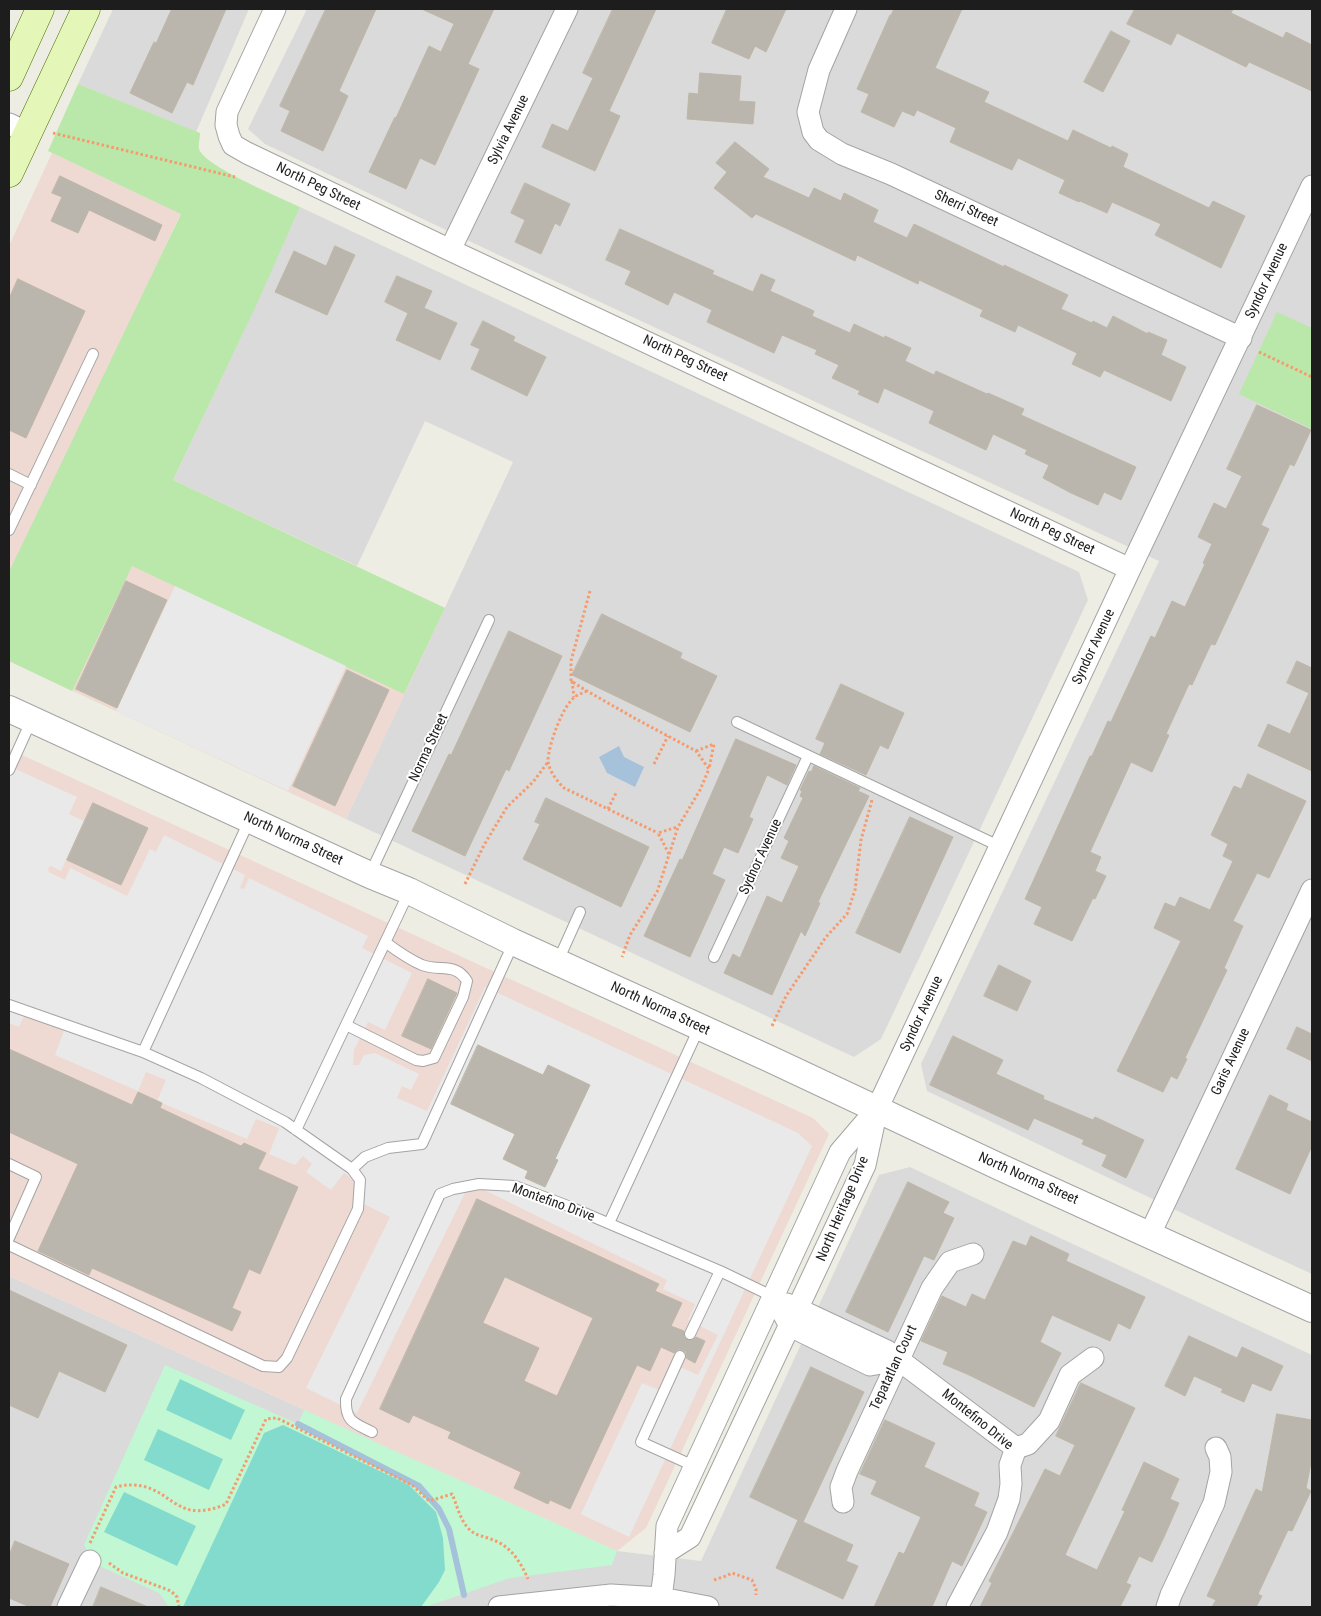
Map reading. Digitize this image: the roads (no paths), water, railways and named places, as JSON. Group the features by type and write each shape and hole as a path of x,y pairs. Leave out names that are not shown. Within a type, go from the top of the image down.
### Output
{"main road":[{"path":"9,78 40,9"},
{"path":"9,174 86,9"}],"street":[{"name":"North Peg Street","path":"274,9 227,112 226,125 234,145 450,250 1130,569"},
{"name":"Sylvia Avenue","path":"450,250 567,9"},
{"name":"Sherri Street","path":"846,9 820,70 808,112 813,132 819,140 842,154 900,178 1241,338"},
{"name":"Syndor Avenue","path":"877,1109 1312,186"},
{"name":"North Norma Street","path":"20,714 370,875 409,891 513,942 1312,1309"},
{"name":"Garis Avenue","path":"1150,1234 1312,890"},
{"name":"North Heritage Drive","path":"661,1603 667,1526 840,1152 877,1109"},
{"name":"North Heritage Drive","path":"665,1553 690,1537 866,1165 877,1109"},
{"name":"Tepatatlan Court","path":"843,1502 841,1487 847,1471 932,1288 950,1262 973,1254"},
{"path":"774,1297 794,1318 870,1365 898,1360"},
{"path":"1016,1448 1028,1444 1049,1421 1070,1375 1093,1358"},
{"name":"Montefino Drive","path":"898,1360 1016,1448 1010,1465 1011,1484 1008,1499 997,1532 957,1607"},
{"path":"1167,1607 1214,1503 1221,1472 1220,1457 1216,1448"},
{"path":"68,1607 96,1556"},
{"path":"500,1607 611,1595 661,1603 708,1607"}],"lane":[{"path":"9,530 93,354"},
{"path":"9,474 31,485"},
{"name":"Norma Street","path":"370,875 489,620"},
{"path":"9,770 20,714"},
{"path":"737,722 1001,847"},
{"name":"Sydnor Avenue","path":"714,958 808,756"},
{"path":"143,1052 250,819"},
{"path":"296,1130 409,891"},
{"path":"557,962 580,912"},
{"path":"346,1025 410,1058 423,1062 434,1058 462,997 467,981 462,974 448,968 424,966 407,958 385,942"},
{"path":"352,1169 365,1157 388,1148 422,1144 513,942"},
{"path":"9,1005 143,1052 201,1078 285,1122 352,1169 360,1180 358,1209 287,1358 279,1367 264,1366 9,1245"},
{"path":"609,1223 700,1028"},
{"path":"9,1164 36,1177 9,1238"},
{"name":"Montefino Drive","path":"372,1432 351,1421 346,1411 346,1399 440,1194 453,1189 479,1184 515,1186 609,1223 774,1297"},
{"path":"690,1334 720,1272"},
{"path":"680,1356 640,1442 694,1466"}],"waterway":[{"path":"298,1424 419,1486 439,1509 449,1529 464,1595"}]}
